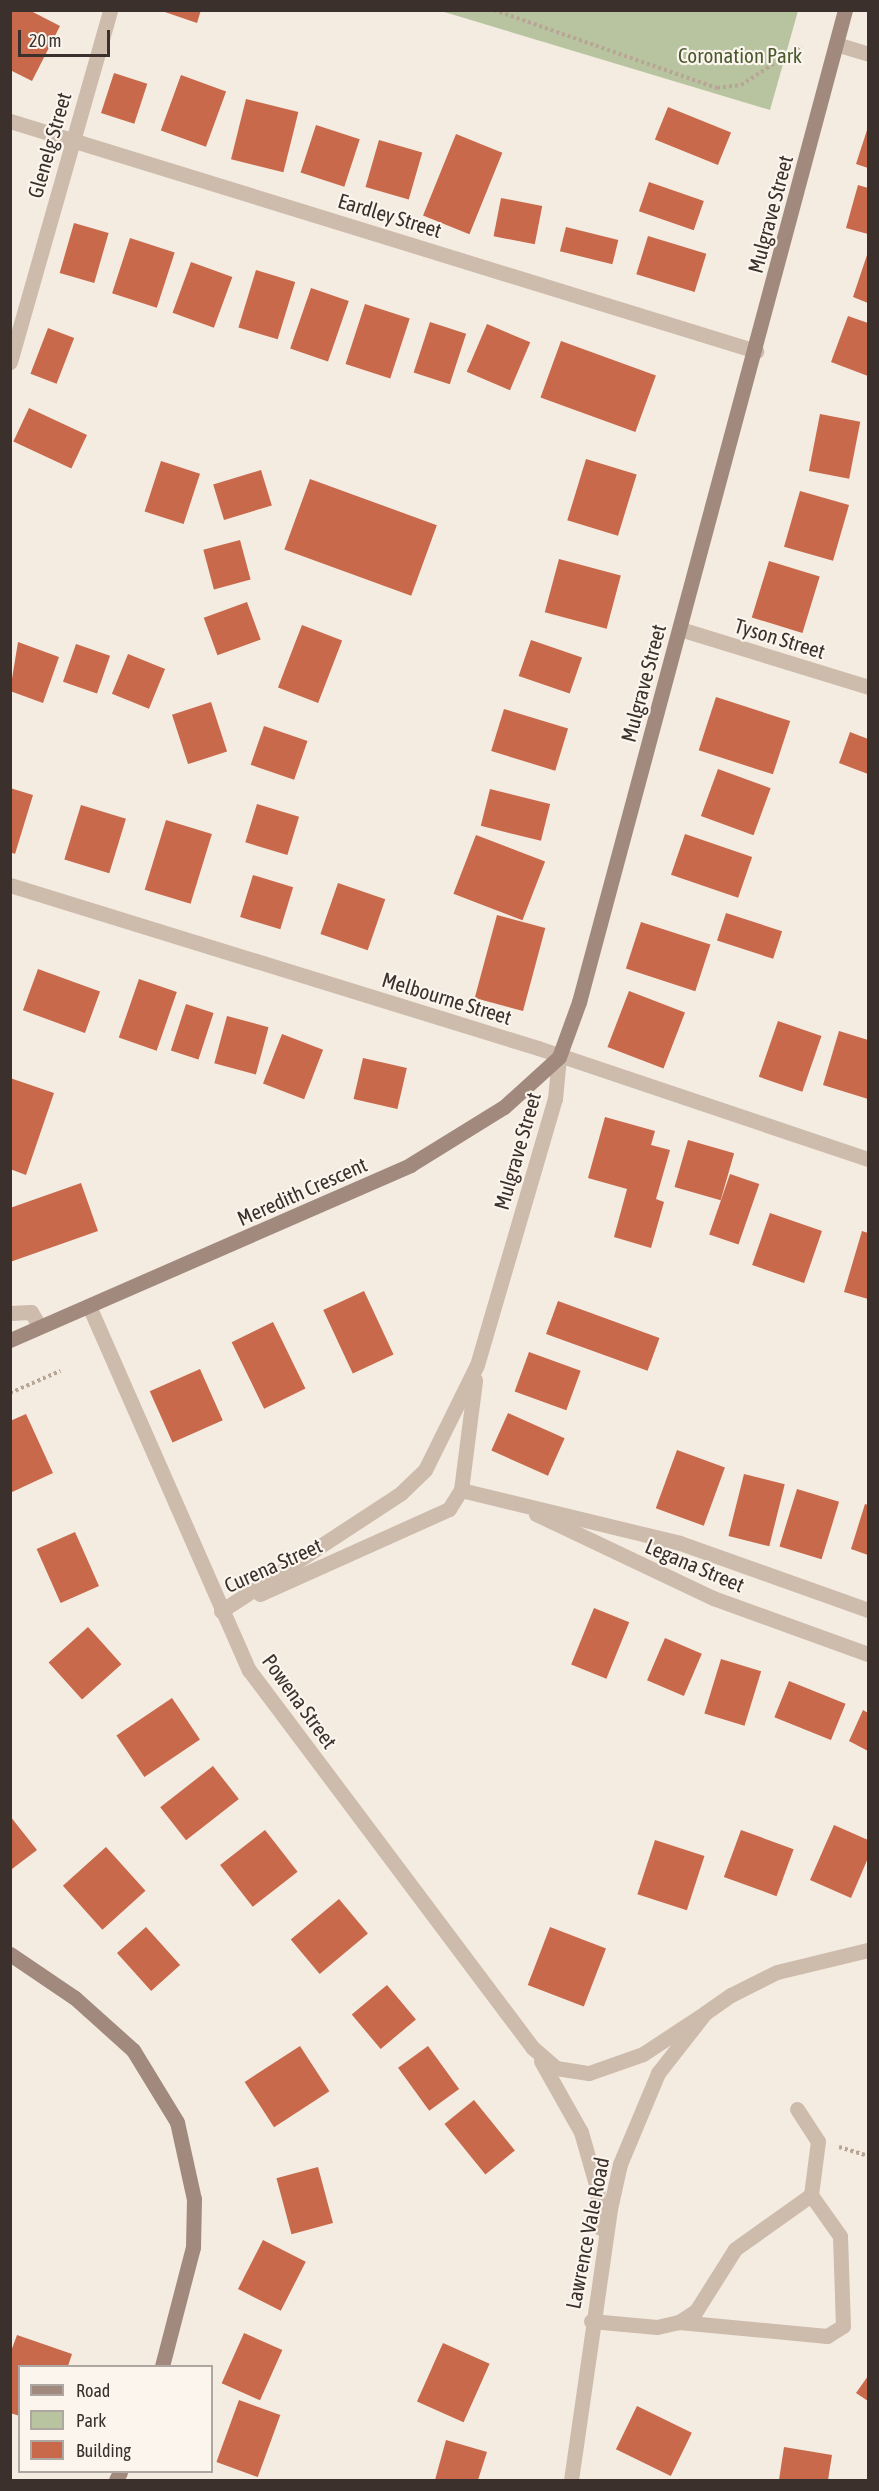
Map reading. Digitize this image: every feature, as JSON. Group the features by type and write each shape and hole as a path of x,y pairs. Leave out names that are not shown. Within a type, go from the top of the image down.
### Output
{"street":[{"name":"Glenelg Street","path":"10,362 71,139 110,10"},
{"name":"Mulgrave Street","path":"461,1490 477,1365 555,1099 559,1057 579,1002 756,351 845,10"},
{"path":"836,44 868,54"},
{"name":"Eardley Street","path":"10,121 756,351"},
{"name":"Tyson Street","path":"680,629 868,687"},
{"name":"Melbourne Street","path":"10,885 559,1057 868,1159"},
{"name":"Meredith Crescent","path":"10,1340 410,1165 504,1107 559,1057"},
{"name":"Powena Street","path":"89,1306 221,1611 249,1670 533,2048 571,2111 590,2157 600,2261"},
{"path":"10,1313 31,1312 40,1327"},
{"name":"Mulgrave Street","path":"425,1470 477,1365"},
{"name":"Curena Street","path":"221,1611 400,1493 425,1470"},
{"name":"Curena Street","path":"221,1611 441,1514 461,1490"},
{"name":"Legana Street","path":"461,1490 680,1543 868,1610"},
{"name":"Legana Street","path":"511,1502 713,1598 868,1654"},
{"name":"Lawrence Vale Road","path":"571,2481 600,2261 620,2164 645,2099 674,2050 705,2013 777,1972 868,1950"},
{"path":"10,1954 75,1998 133,2050 177,2122 194,2199 193,2247 163,2365"},
{"name":"Powena Street","path":"533,2048 556,2068 589,2073 643,2054 705,2013"},
{"path":"591,2320 657,2327 679,2322 827,2336 843,2326 840,2236 811,2195 818,2141 797,2109"},
{"path":"679,2322 696,2311 735,2249 811,2195"}],"path":[{"path":"494,10 717,88 741,85 801,46"},
{"path":"10,1393 60,1371"},
{"path":"818,2141 868,2156"}],"green space":[{"name":"Coronation Park","path":"798,10 770,110 441,11"}],"building":[{"path":"10,10 29,10 60,26 32,81 10,70"},
{"path":"159,10 201,10 197,23"},
{"path":"114,73 147,84 134,124 101,113"},
{"path":"181,75 226,91 206,147 161,130"},
{"path":"246,99 298,112 283,172 231,159"},
{"path":"668,107 731,132 718,165 655,139"},
{"path":"316,125 360,139 344,187 301,173"},
{"path":"868,127 868,168 856,164"},
{"path":"456,134 502,153 469,234 423,216"},
{"path":"379,140 422,152 409,200 365,187"},
{"path":"649,182 704,201 694,230 639,211"},
{"path":"858,185 868,188 868,234 846,228"},
{"path":"501,198 542,206 535,244 494,236"},
{"path":"74,223 109,233 94,283 60,273"},
{"path":"566,227 618,240 612,264 560,251"},
{"path":"648,236 706,254 695,292 636,274"},
{"path":"130,238 175,253 157,308 112,293"},
{"path":"868,252 868,303 853,297"},
{"path":"191,262 232,277 214,328 173,313"},
{"path":"256,270 295,282 278,339 238,327"},
{"path":"311,288 349,301 328,362 290,349"},
{"path":"365,304 410,319 390,378 346,364"},
{"path":"848,316 868,323 868,376 831,362"},
{"path":"430,322 466,334 450,384 414,372"},
{"path":"487,324 530,342 510,390 467,372"},
{"path":"48,328 74,338 57,384 30,374"},
{"path":"561,341 656,376 635,432 540,397"},
{"path":"29,408 87,435 71,469 13,442"},
{"path":"820,414 860,422 849,479 809,471"},
{"path":"586,459 637,474 618,536 567,520"},
{"path":"161,461 200,474 184,524 145,511"},
{"path":"261,470 272,505 224,520 213,485"},
{"path":"310,479 437,525 411,596 284,549"},
{"path":"800,491 849,505 833,561 784,547"},
{"path":"240,540 251,580 214,589 203,550"},
{"path":"559,559 621,576 607,629 545,612"},
{"path":"769,561 820,576 802,633 752,617"},
{"path":"247,602 261,640 217,655 204,618"},
{"path":"302,625 342,640 318,703 278,688"},
{"path":"531,640 582,658 570,694 519,676"},
{"path":"18,642 59,657 43,703 10,691"},
{"path":"76,644 110,656 97,694 63,682"},
{"path":"128,654 165,669 149,709 112,694"},
{"path":"716,697 790,721 773,774 699,750"},
{"path":"211,702 227,751 188,764 172,715"},
{"path":"504,709 568,729 555,771 491,751"},
{"path":"264,726 307,741 294,780 251,765"},
{"path":"850,732 868,739 868,774 839,763"},
{"path":"718,769 771,788 754,835 701,816"},
{"path":"10,788 33,795 15,854 10,852"},
{"path":"490,789 550,804 541,841 481,826"},
{"path":"257,804 299,817 287,855 245,842"},
{"path":"81,805 126,819 109,873 64,860"},
{"path":"166,820 212,834 191,904 145,890"},
{"path":"685,834 752,857 738,898 671,875"},
{"path":"476,835 545,862 523,920 453,894"},
{"path":"253,875 293,887 280,929 240,917"},
{"path":"338,883 385,899 368,950 320,934"},
{"path":"726,913 782,931 773,959 717,941"},
{"path":"497,915 545,928 523,1011 475,998"},
{"path":"641,922 710,945 695,991 626,969"},
{"path":"38,969 100,992 85,1033 23,1010"},
{"path":"139,979 177,992 157,1051 119,1038"},
{"path":"629,991 685,1013 664,1069 607,1047"},
{"path":"186,1004 214,1013 198,1060 171,1051"},
{"path":"227,1016 269,1027 256,1074 214,1063"},
{"path":"778,1021 821,1036 802,1092 759,1077"},
{"path":"839,1031 868,1040 868,1099 823,1085"},
{"path":"282,1034 323,1050 304,1099 263,1083"},
{"path":"363,1058 407,1068 397,1109 354,1099"},
{"path":"10,1078 54,1093 26,1175 10,1169"},
{"path":"605,1117 655,1131 651,1145 670,1150 656,1199 664,1202 651,1248 614,1237 627,1189 588,1178"},
{"path":"688,1140 734,1153 721,1200 674,1187"},
{"path":"730,1174 759,1184 738,1245 709,1235"},
{"path":"81,1183 98,1231 10,1262 10,1208"},
{"path":"770,1213 822,1231 804,1283 752,1265"},
{"path":"862,1231 868,1233 868,1299 844,1292"},
{"path":"364,1291 394,1354 353,1373 323,1310"},
{"path":"558,1301 659,1338 648,1371 546,1334"},
{"path":"273,1322 305,1389 264,1409 232,1342"},
{"path":"529,1352 581,1371 566,1410 515,1391"},
{"path":"200,1369 223,1420 173,1443 150,1391"},
{"path":"508,1413 565,1438 548,1476 491,1450"},
{"path":"26,1414 53,1473 10,1493 10,1421"},
{"path":"677,1450 725,1467 704,1526 656,1508"},
{"path":"744,1474 785,1484 769,1546 729,1536"},
{"path":"797,1489 839,1502 822,1559 779,1546"},
{"path":"865,1504 868,1505 868,1555 851,1549"},
{"path":"75,1532 99,1586 61,1603 37,1549"},
{"path":"594,1608 629,1622 606,1679 571,1665"},
{"path":"88,1627 121,1664 82,1700 49,1662"},
{"path":"665,1638 702,1654 684,1696 647,1680"},
{"path":"721,1659 761,1671 744,1726 704,1714"},
{"path":"789,1681 846,1704 831,1740 774,1717"},
{"path":"172,1698 200,1739 144,1777 116,1735"},
{"path":"863,1710 868,1713 868,1751 849,1741"},
{"path":"213,1766 239,1799 186,1840 160,1807"},
{"path":"10,1816 37,1850 12,1869 10,1867"},
{"path":"834,1825 868,1840 868,1858 851,1898 810,1880"},
{"path":"265,1830 298,1872 253,1907 220,1865"},
{"path":"741,1830 794,1849 777,1896 724,1877"},
{"path":"655,1840 704,1856 687,1910 637,1894"},
{"path":"106,1847 145,1891 102,1930 63,1886"},
{"path":"339,1899 368,1933 320,1974 291,1939"},
{"path":"146,1927 180,1965 151,1991 117,1953"},
{"path":"550,1927 606,1949 584,2006 528,1985"},
{"path":"387,1985 416,2019 381,2049 352,2015"},
{"path":"300,2046 329,2091 274,2127 245,2082"},
{"path":"428,2046 459,2089 429,2111 398,2068"},
{"path":"474,2100 515,2151 485,2174 444,2124"},
{"path":"318,2167 333,2223 291,2234 276,2178"},
{"path":"263,2240 306,2262 281,2311 238,2289"},
{"path":"244,2333 282,2350 260,2400 222,2383"},
{"path":"17,2335 72,2354 68,2365 18,2365 18,2415 10,2413 10,2354"},
{"path":"443,2343 490,2364 464,2422 417,2401"},
{"path":"868,2376 868,2401 856,2393"},
{"path":"239,2400 280,2415 258,2477 216,2462"},
{"path":"637,2406 692,2433 671,2476 616,2449"},
{"path":"446,2440 487,2452 478,2480 435,2480"},
{"path":"784,2447 832,2455 828,2480 779,2480"}]}
